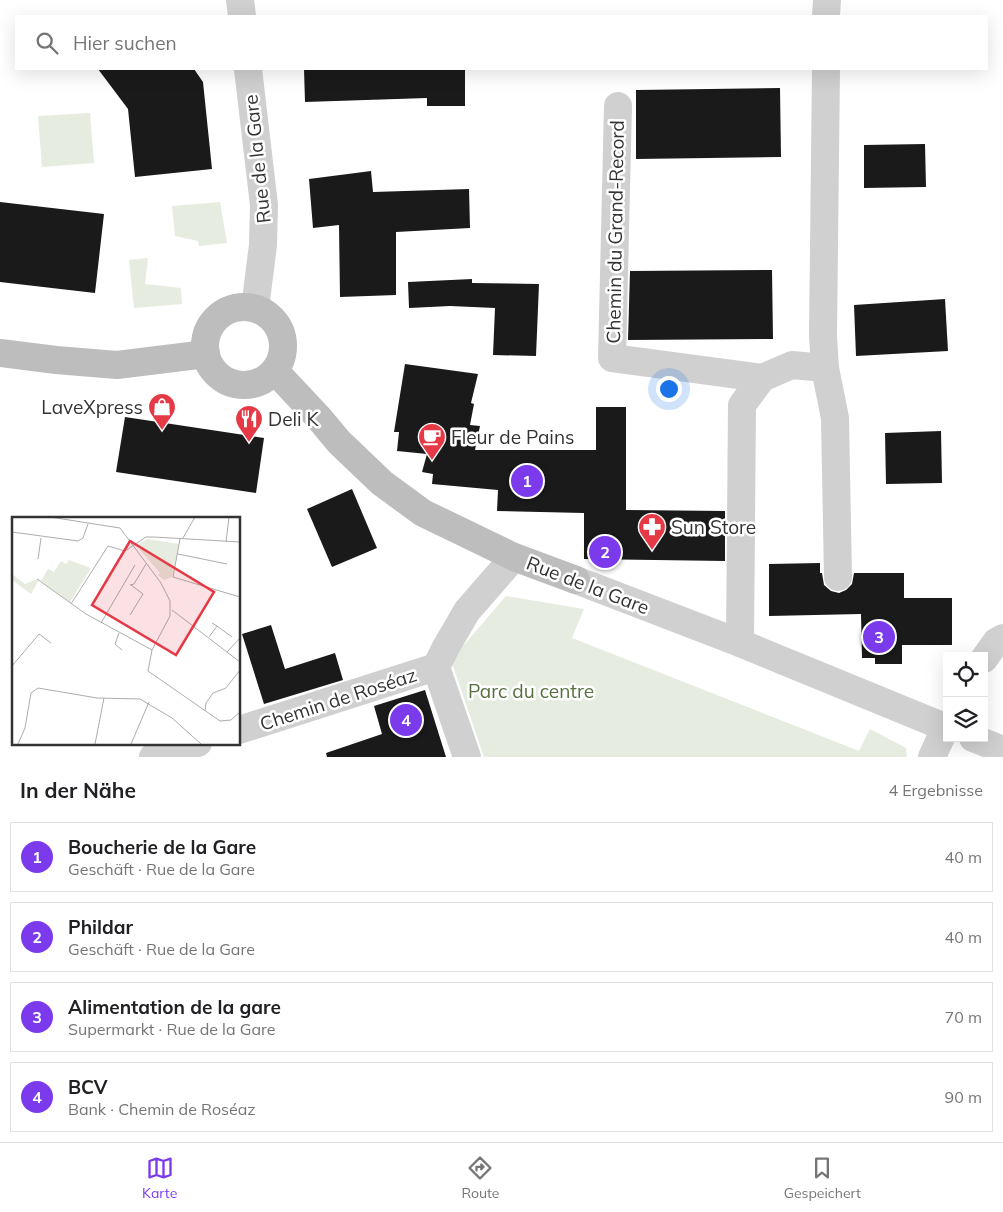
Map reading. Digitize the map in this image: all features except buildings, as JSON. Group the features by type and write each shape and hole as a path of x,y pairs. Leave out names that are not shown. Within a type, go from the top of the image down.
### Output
{"street":[{"path":"240,0 242,15"},
{"path":"826,15 827,0"},
{"name":"Rue de la Gare","path":"248,70 264,205 263,245 255,308"},
{"path":"826,70 823,326 824,368 835,418 838,577"},
{"name":"Chemin du Grand-Record","path":"618,106 612,358 762,378"},
{"path":"240,307 255,308 269,316 279,327 284,342 282,357 275,371 264,381 250,385 235,385 221,378 212,368 206,354 206,338 212,323 224,312 240,307"},
{"path":"0,353 117,365 206,354"},
{"path":"740,643 742,405 762,378 792,365 824,368"},
{"name":"Rue de la Gare","path":"275,371 339,442 382,482 423,513 514,557 740,643 943,725"},
{"path":"466,757 436,667 467,611 514,557"},
{"name":"Chemin de Roséaz","path":"240,730 436,667"},
{"path":"932,757 943,733"},
{"path":"983,742 1003,750"},
{"path":"153,757 195,744"}],"green space":[{"path":"90,113 94,163 42,167 38,116"},
{"path":"220,202 227,243 199,246 198,241 175,236 172,206"},
{"path":"148,258 145,284 181,288 182,304 134,308 129,260"},
{"name":"Parc du centre","path":"506,596 584,609 572,638 859,751 870,729 906,748 907,757 484,757 451,660"}],"place":[{"name":"LaveXpress","path":"162,431"},
{"name":"Deli K","path":"249,443"},
{"name":"Fleur de Pains","path":"432,461"},
{"name":"Boucherie de la Gare","path":"527,481"},
{"name":"Sun Store","path":"652,551"},
{"name":"Phildar","path":"605,552"},
{"name":"Alimentation de la gare","path":"879,637"},
{"name":"BCV","path":"406,720"}]}
